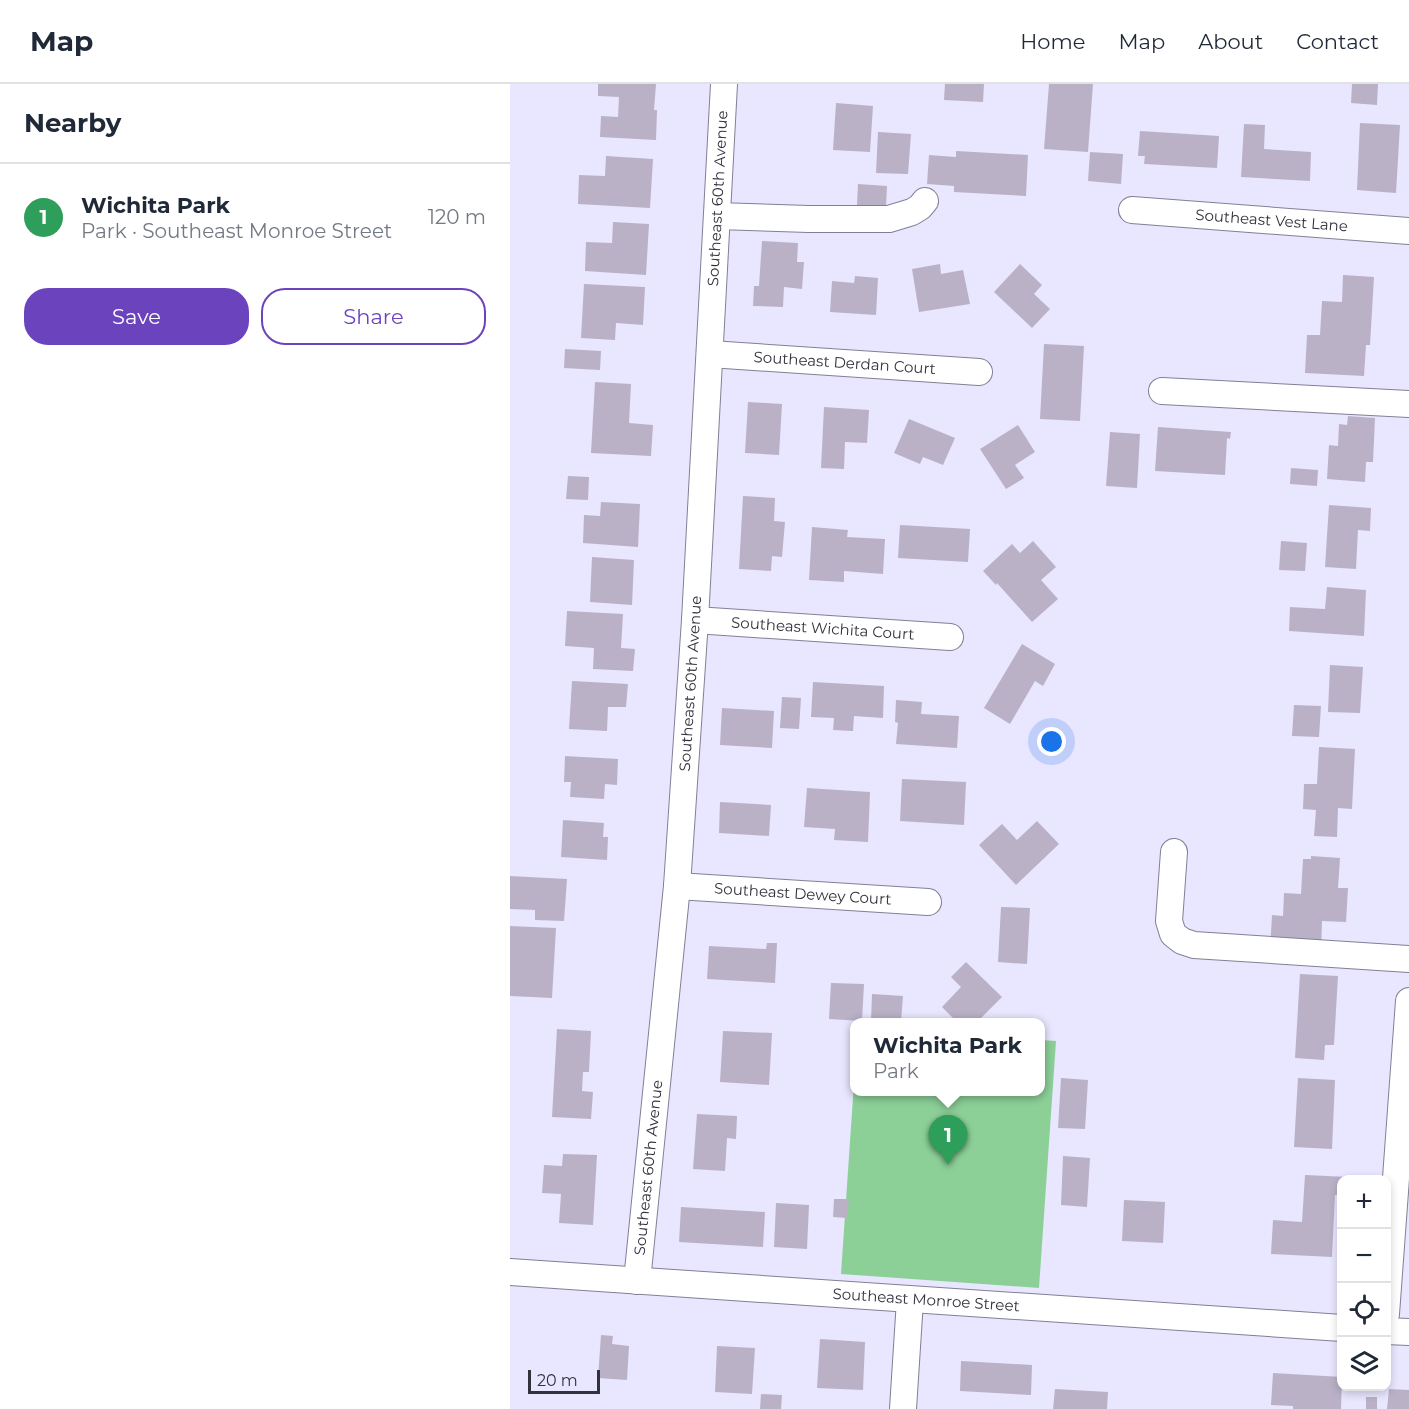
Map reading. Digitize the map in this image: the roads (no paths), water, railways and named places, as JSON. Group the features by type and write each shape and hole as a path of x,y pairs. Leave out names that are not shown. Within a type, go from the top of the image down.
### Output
{"street":[{"name":"Southeast 60th Avenue","path":"638,1281 677,886 695,620 724,84"},
{"path":"717,216 889,219 912,212 926,201"},
{"name":"Southeast Vest Lane","path":"1132,210 1409,231"},
{"name":"Southeast Derdan Court","path":"710,354 979,372"},
{"path":"1162,391 1409,404"},
{"name":"Southeast Wichita Court","path":"695,620 950,637"},
{"path":"1174,852 1169,921 1173,934 1182,941 1194,945 1409,959"},
{"name":"Southeast Dewey Court","path":"677,886 928,902"},
{"path":"1388,1283 1409,1001"},
{"name":"Southeast Monroe Street","path":"510,1272 1337,1328"},
{"path":"903,1409 910,1300"},
{"path":"1391,1330 1409,1332"}],"place":[{"name":"Wichita Park","path":"948,1165"}]}
